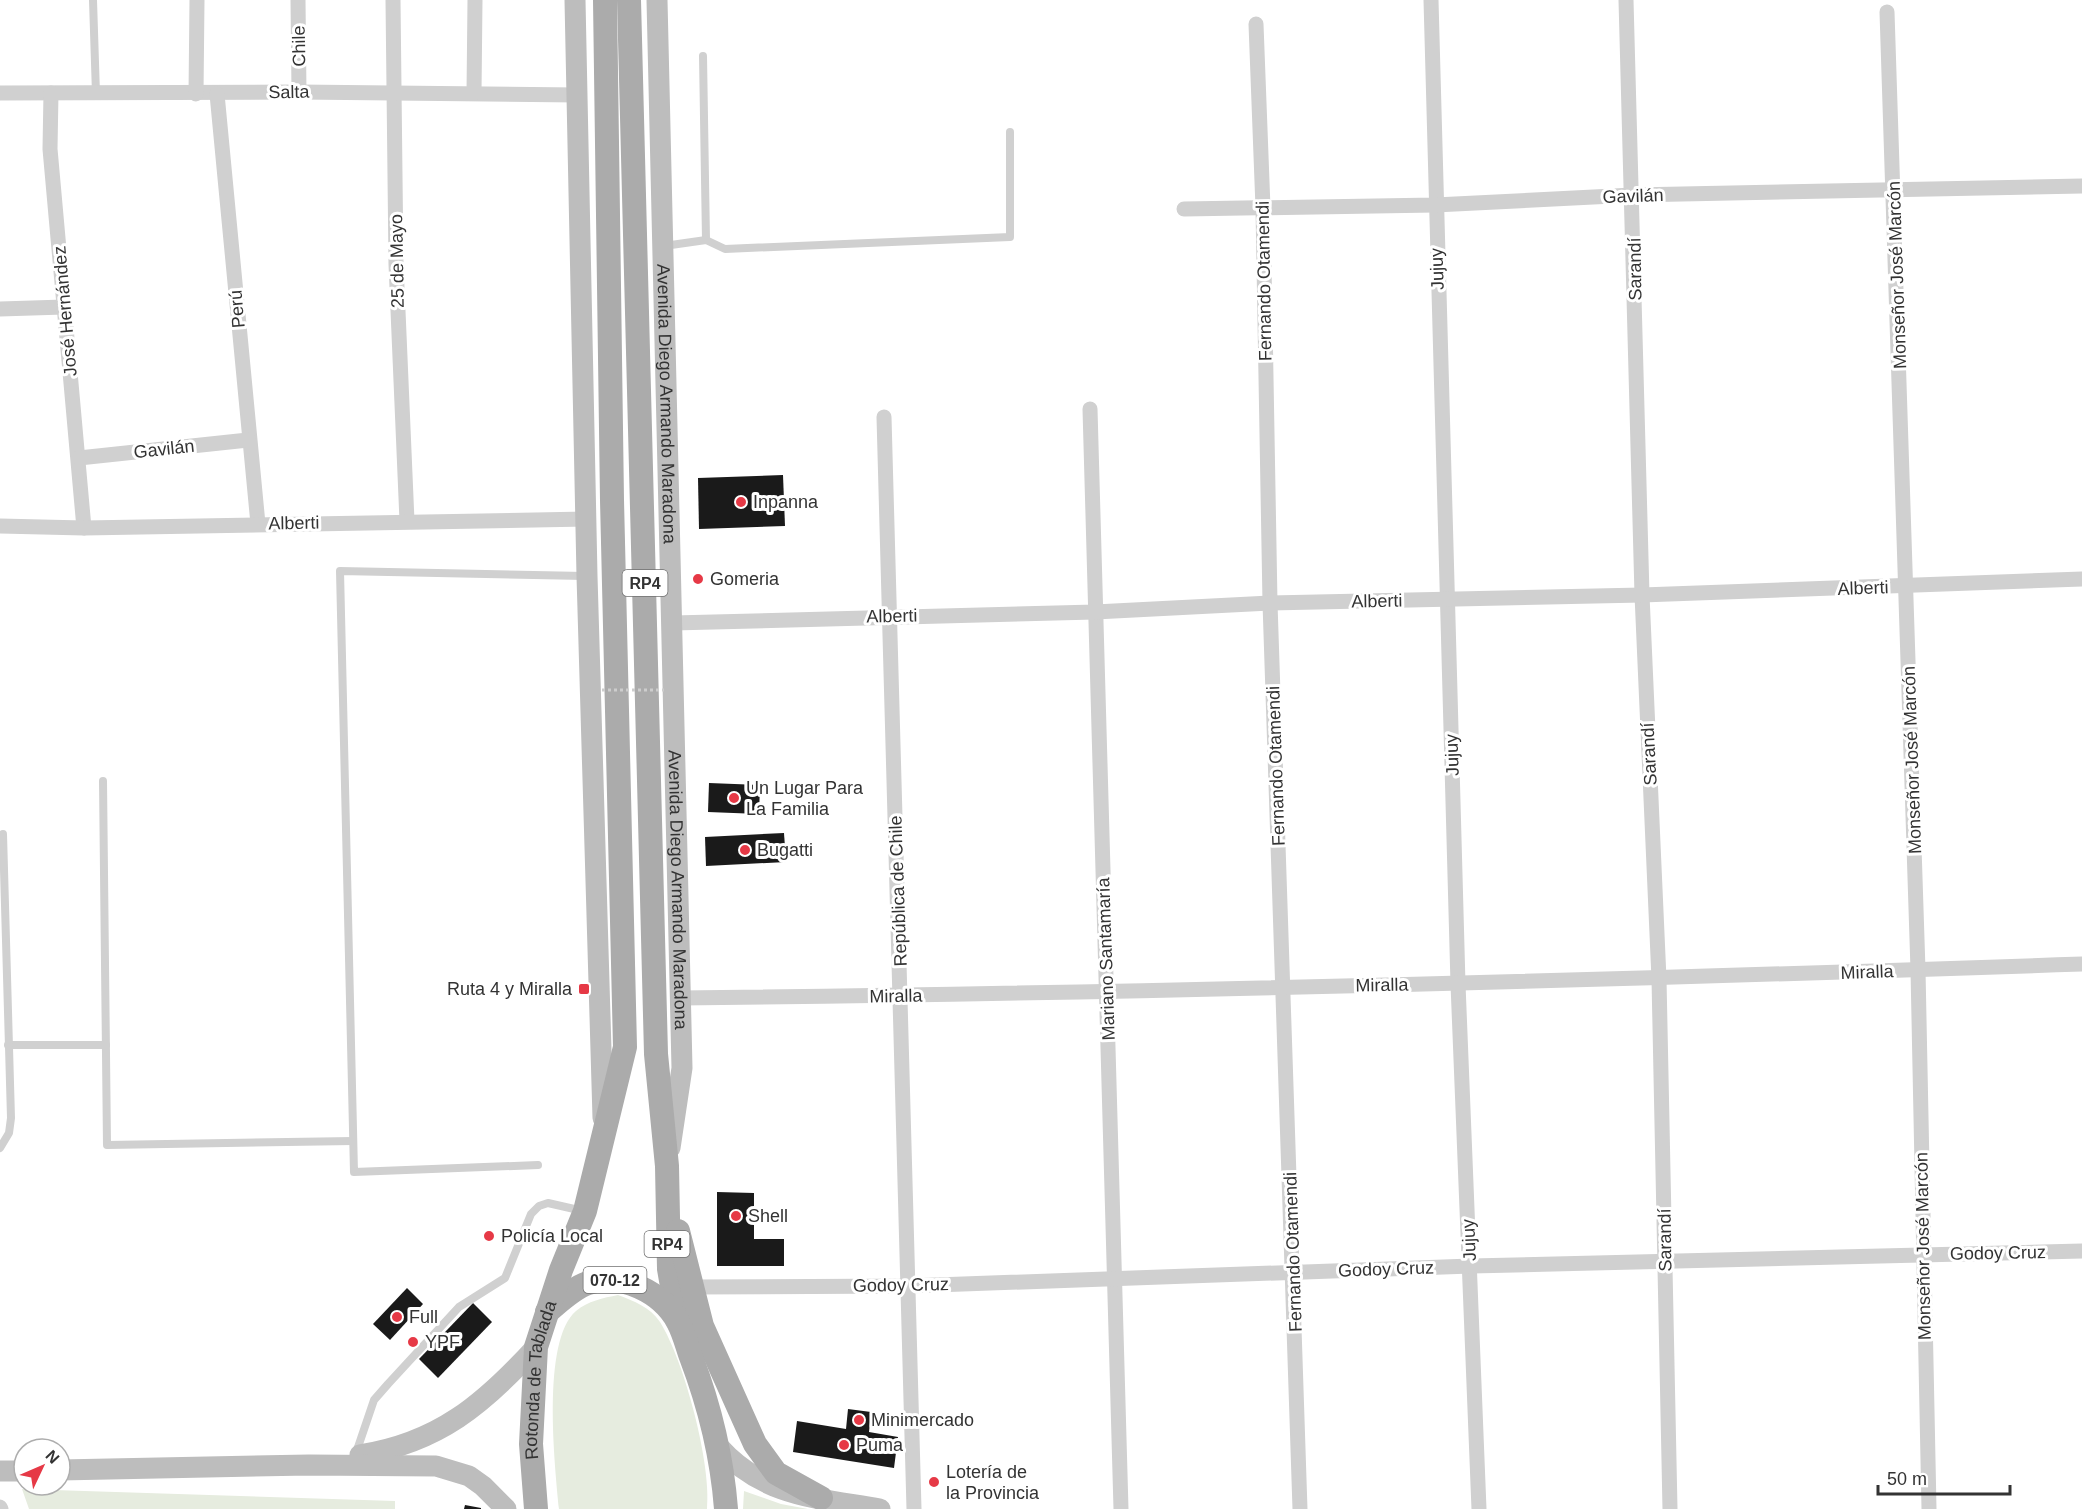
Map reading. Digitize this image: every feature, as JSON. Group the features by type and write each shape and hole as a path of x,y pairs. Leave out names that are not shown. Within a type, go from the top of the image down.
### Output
{"main road":[{"name":"RP4","path":"547,1312 585,1211 625,1047 612,500 605,0"},
{"name":"Avenida Diego Armando Maradona","path":"629,0 656,1054 667,1174 669,1269 678,1321"},
{"path":"667,1174 691,1287 707,1340 765,1460 776,1473 821,1498"},
{"name":"Rotonda de Tablada","path":"536,1509 531,1444 536,1347 547,1312 587,1283 621,1280 652,1295 678,1321 704,1395 719,1447 726,1509"}],"street":[{"path":"196,94 197,0"},
{"name":"Chile","path":"298,0 299,92"},
{"name":"25 de Mayo","path":"393,0 396,264 407,521"},
{"path":"474,93 475,0"},
{"path":"575,0 587,576 604,1138"},
{"name":"Avenida Diego Armando Maradona","path":"657,0 682,1068 667,1174"},
{"name":"Jujuy","path":"1431,0 1458,984 1479,1509"},
{"name":"Sarandí","path":"1626,0 1642,595 1659,979 1671,1509"},
{"name":"Monseñor José Marcón","path":"1887,12 1918,970 1929,1509"},
{"name":"Fernando Otamendi","path":"1256,24 1263,208 1270,603 1294,1272 1300,1509"},
{"name":"Salta","path":"0,93 96,95 299,92 578,95"},
{"name":"José Hernández","path":"51,93 50,149 84,528"},
{"name":"Perú","path":"217,94 248,440 258,524"},
{"name":"Gavilán","path":"1184,208 1435,205 1633,195 2082,186"},
{"path":"0,309 64,307"},
{"name":"Mariano Santamaría","path":"1090,409 1121,1509"},
{"name":"República de Chile","path":"884,417 914,1509"},
{"name":"Gavilán","path":"79,458 248,440"},
{"name":"Alberti","path":"0,526 84,528 587,519"},
{"name":"Alberti","path":"673,623 1095,612 1270,603 1906,587 2082,579"},
{"name":"Miralla","path":"681,998 901,996 1458,984 2082,964"},
{"name":"Godoy Cruz","path":"691,1287 908,1286 1471,1266 2082,1251"},
{"path":"309,1465 384,1452 416,1442 447,1426 477,1407 500,1387 536,1347"},
{"path":"719,1447 736,1466 758,1481 777,1489 880,1509"},
{"path":"72,1470 309,1465 436,1466 469,1476 483,1486 506,1509"}],"lane":[{"path":"93,0 96,95"},
{"path":"703,56 706,240"},
{"path":"664,246 706,240 725,249 1010,237 1010,132"},
{"path":"538,1164 354,1172 339,571 587,576"},
{"path":"103,781 107,1145 353,1141"},
{"path":"0,1148 9,1133 12,1118 3,834"},
{"path":"8,1045 106,1045"},
{"path":"355,1456 374,1400 459,1307 505,1278 531,1214 539,1206 548,1203 585,1211"}],"path":[{"path":"602,690 664,690"}],"shaded area":[{"path":"618,1295 647,1308 660,1322 669,1339 687,1386 701,1441 707,1509 559,1509 553,1435 554,1375 558,1349 565,1326 576,1311 591,1302"},
{"path":"72,1491 395,1501 395,1509 29,1509 25,1497 72,1497"},
{"path":"744,1491 781,1504 808,1509 743,1509"}],"building":[{"name":"Inpanna","path":"783,475 785,526 699,529 698,478"},
{"name":"Un Lugar Para La Familia","path":"709,783 760,785 759,814 708,812"},
{"name":"Bugatti","path":"784,833 786,862 706,866 705,837"},
{"name":"Shell","path":"717,1192 754,1193 754,1239 784,1239 784,1266 717,1266"},
{"path":"407,1288 423,1304 390,1340 373,1324"},
{"path":"473,1303 492,1322 438,1378 419,1359"},
{"path":"848,1409 871,1412 869,1432 898,1437 894,1468 793,1452 797,1421 846,1429"},
{"path":"465,1505 481,1508 481,1509 464,1509"}],"place":[{"name":"Inpanna","path":"741,502"},
{"name":"Gomeria","path":"698,579"},
{"name":"Un Lugar Para La Familia","path":"734,798"},
{"name":"Bugatti","path":"745,850"},
{"name":"Ruta 4 y Miralla","path":"584,989"},
{"name":"Shell","path":"736,1216"},
{"name":"Policía Local","path":"489,1236"},
{"name":"Full","path":"397,1317"},
{"name":"YPF","path":"413,1342"},
{"name":"Minimercado","path":"859,1420"},
{"name":"Puma","path":"844,1445"},
{"name":"Lotería de la Provincia","path":"934,1482"}]}
